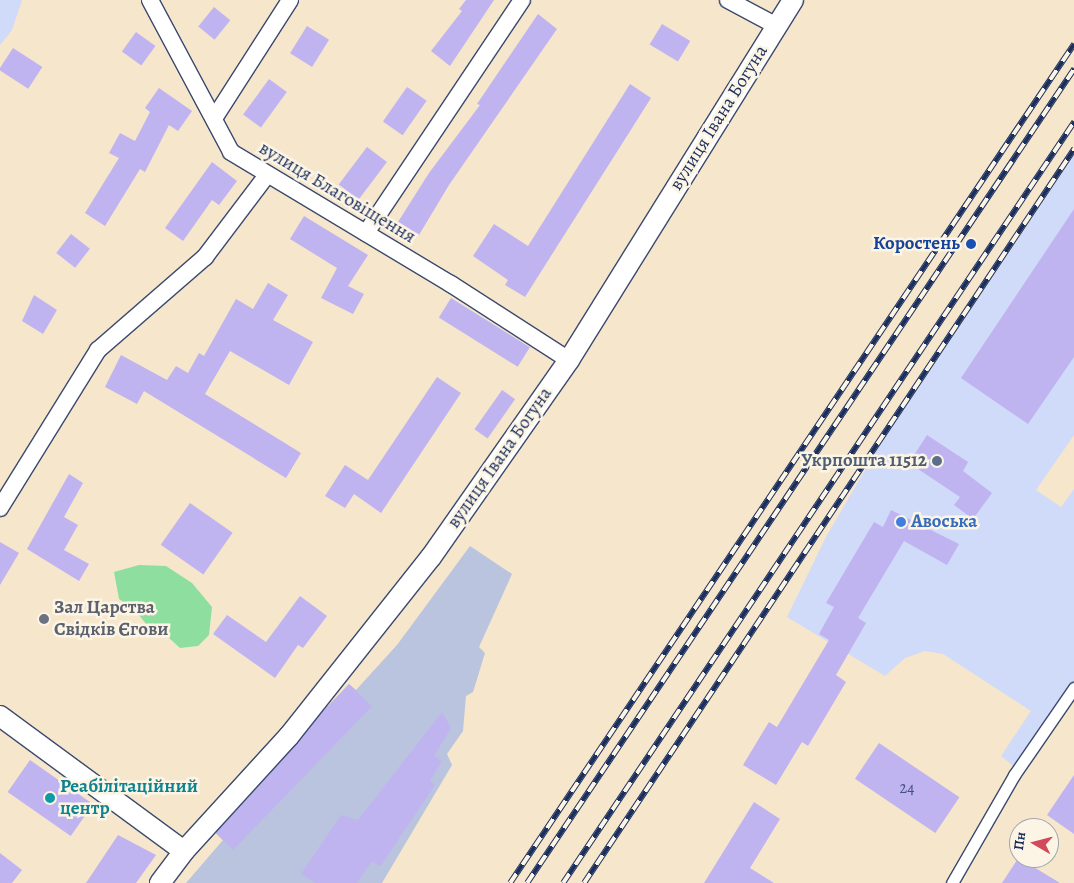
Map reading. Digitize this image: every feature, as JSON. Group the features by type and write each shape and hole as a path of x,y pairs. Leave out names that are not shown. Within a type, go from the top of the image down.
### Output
{"street":[{"name":"вулиця Благовіщення","path":"150,0 215,117 231,152 366,233 569,360"},
{"path":"215,117 290,0"},
{"path":"366,233 522,0"},
{"name":"вулиця Івана Богуна","path":"160,883 184,851 289,736 431,557 569,360 793,0"},
{"path":"730,1 777,26"},
{"path":"0,508 98,350 205,257 267,175"},
{"path":"952,883 1014,775 1074,688"},
{"path":"0,716 184,851"}],"shaded area":[{"path":"0,0 22,0 12,30 0,45"},
{"path":"1074,155 1074,435 1036,490 1061,507 1074,489 1074,691 1017,769 1001,756 1031,711 943,654 925,651 905,658 885,676 787,617 827,535 878,448"},
{"path":"470,546 512,574 479,647 485,653 473,692 466,696 463,731 447,754 452,765 382,883 186,883 223,840 216,833 349,684 356,690 397,645"}],"green space":[{"path":"139,565 166,566 192,583 212,607 209,635 198,646 180,648 168,637 150,629 135,610 119,599 114,572"}],"building":[{"path":"466,0 494,0 450,66 431,51 462,11 459,9"},
{"path":"214,7 230,20 215,40 198,26"},
{"path":"538,14 557,29 449,185 419,235 398,222 429,173 480,105 477,104"},
{"path":"662,24 690,41 678,62 650,45"},
{"path":"307,26 329,40 312,67 290,53"},
{"path":"136,32 155,46 141,66 122,51"},
{"path":"13,48 42,67 28,89 0,71"},
{"path":"269,79 287,92 261,128 243,115"},
{"path":"630,84 651,98 525,297 505,285 508,280 473,256 494,224 528,246"},
{"path":"407,87 427,101 403,135 383,121"},
{"path":"159,88 192,111 178,131 169,125 145,172 140,169 105,226 85,213 119,158 109,153 120,133 135,141 150,112 145,108"},
{"path":"367,147 387,162 359,200 339,185"},
{"path":"212,162 237,181 219,205 212,200 183,241 165,228"},
{"path":"1074,209 1074,357 1028,424 961,378"},
{"path":"304,216 368,255 348,286 364,294 353,314 321,298 337,268 290,239"},
{"path":"71,234 90,249 75,268 56,253"},
{"path":"268,283 288,295 273,320 313,342 289,385 230,351 205,394 301,453 286,478 144,391 137,404 105,387 121,355 167,380 176,366 188,373 199,353 204,356 236,299 253,309"},
{"path":"34,295 57,310 43,334 22,321"},
{"path":"451,298 530,347 518,367 439,318"},
{"path":"437,377 461,393 381,513 354,494 345,508 325,496 345,465 368,480"},
{"path":"502,390 515,399 488,438 474,429"},
{"path":"927,435 968,462 963,471 992,493 973,519 954,505 960,497 909,463"},
{"path":"69,474 83,483 64,517 78,525 64,550 89,564 79,581 27,549"},
{"path":"190,503 233,533 203,575 161,545"},
{"path":"891,510 959,544 947,565 904,541 858,618 866,623 836,675 846,682 808,746 802,742 776,785 743,765 769,722 777,727 829,640 819,634 834,607 826,603 874,522 883,527"},
{"path":"0,542 19,553 0,585"},
{"path":"300,596 327,616 303,648 298,645 275,678 213,634 227,615 266,642"},
{"path":"349,684 372,706 233,850 210,828"},
{"path":"442,712 451,728 434,756 442,761 430,781 435,785 380,867 372,861 357,883 315,883 301,874 341,815 358,820"},
{"path":"879,743 959,797 935,833 855,779"},
{"name":"Реабілітаційний центр","path":"30,760 93,804 71,836 8,792"},
{"path":"1074,775 1074,834 1059,823 1059,818 1051,818 1047,815"},
{"path":"754,802 780,819 750,868 774,883 704,883"},
{"path":"118,835 156,855 136,883 86,883"},
{"path":"0,853 22,870 12,883 0,883"},
{"path":"1012,868 1035,868 1060,883 1002,883"}],"railway":[{"path":"510,883 1074,44"},
{"path":"527,883 1074,69"},
{"path":"563,883 1074,122"},
{"path":"584,883 1074,149"}],"place":[{"name":"Коростень","path":"971,244"},
{"name":"Укрпошта 11512","path":"937,461"},
{"name":"Авоська","path":"901,522"},
{"name":"Зал Царства Свідків Єгови","path":"44,619"},
{"name":"Реабілітаційний центр","path":"50,798"}]}
